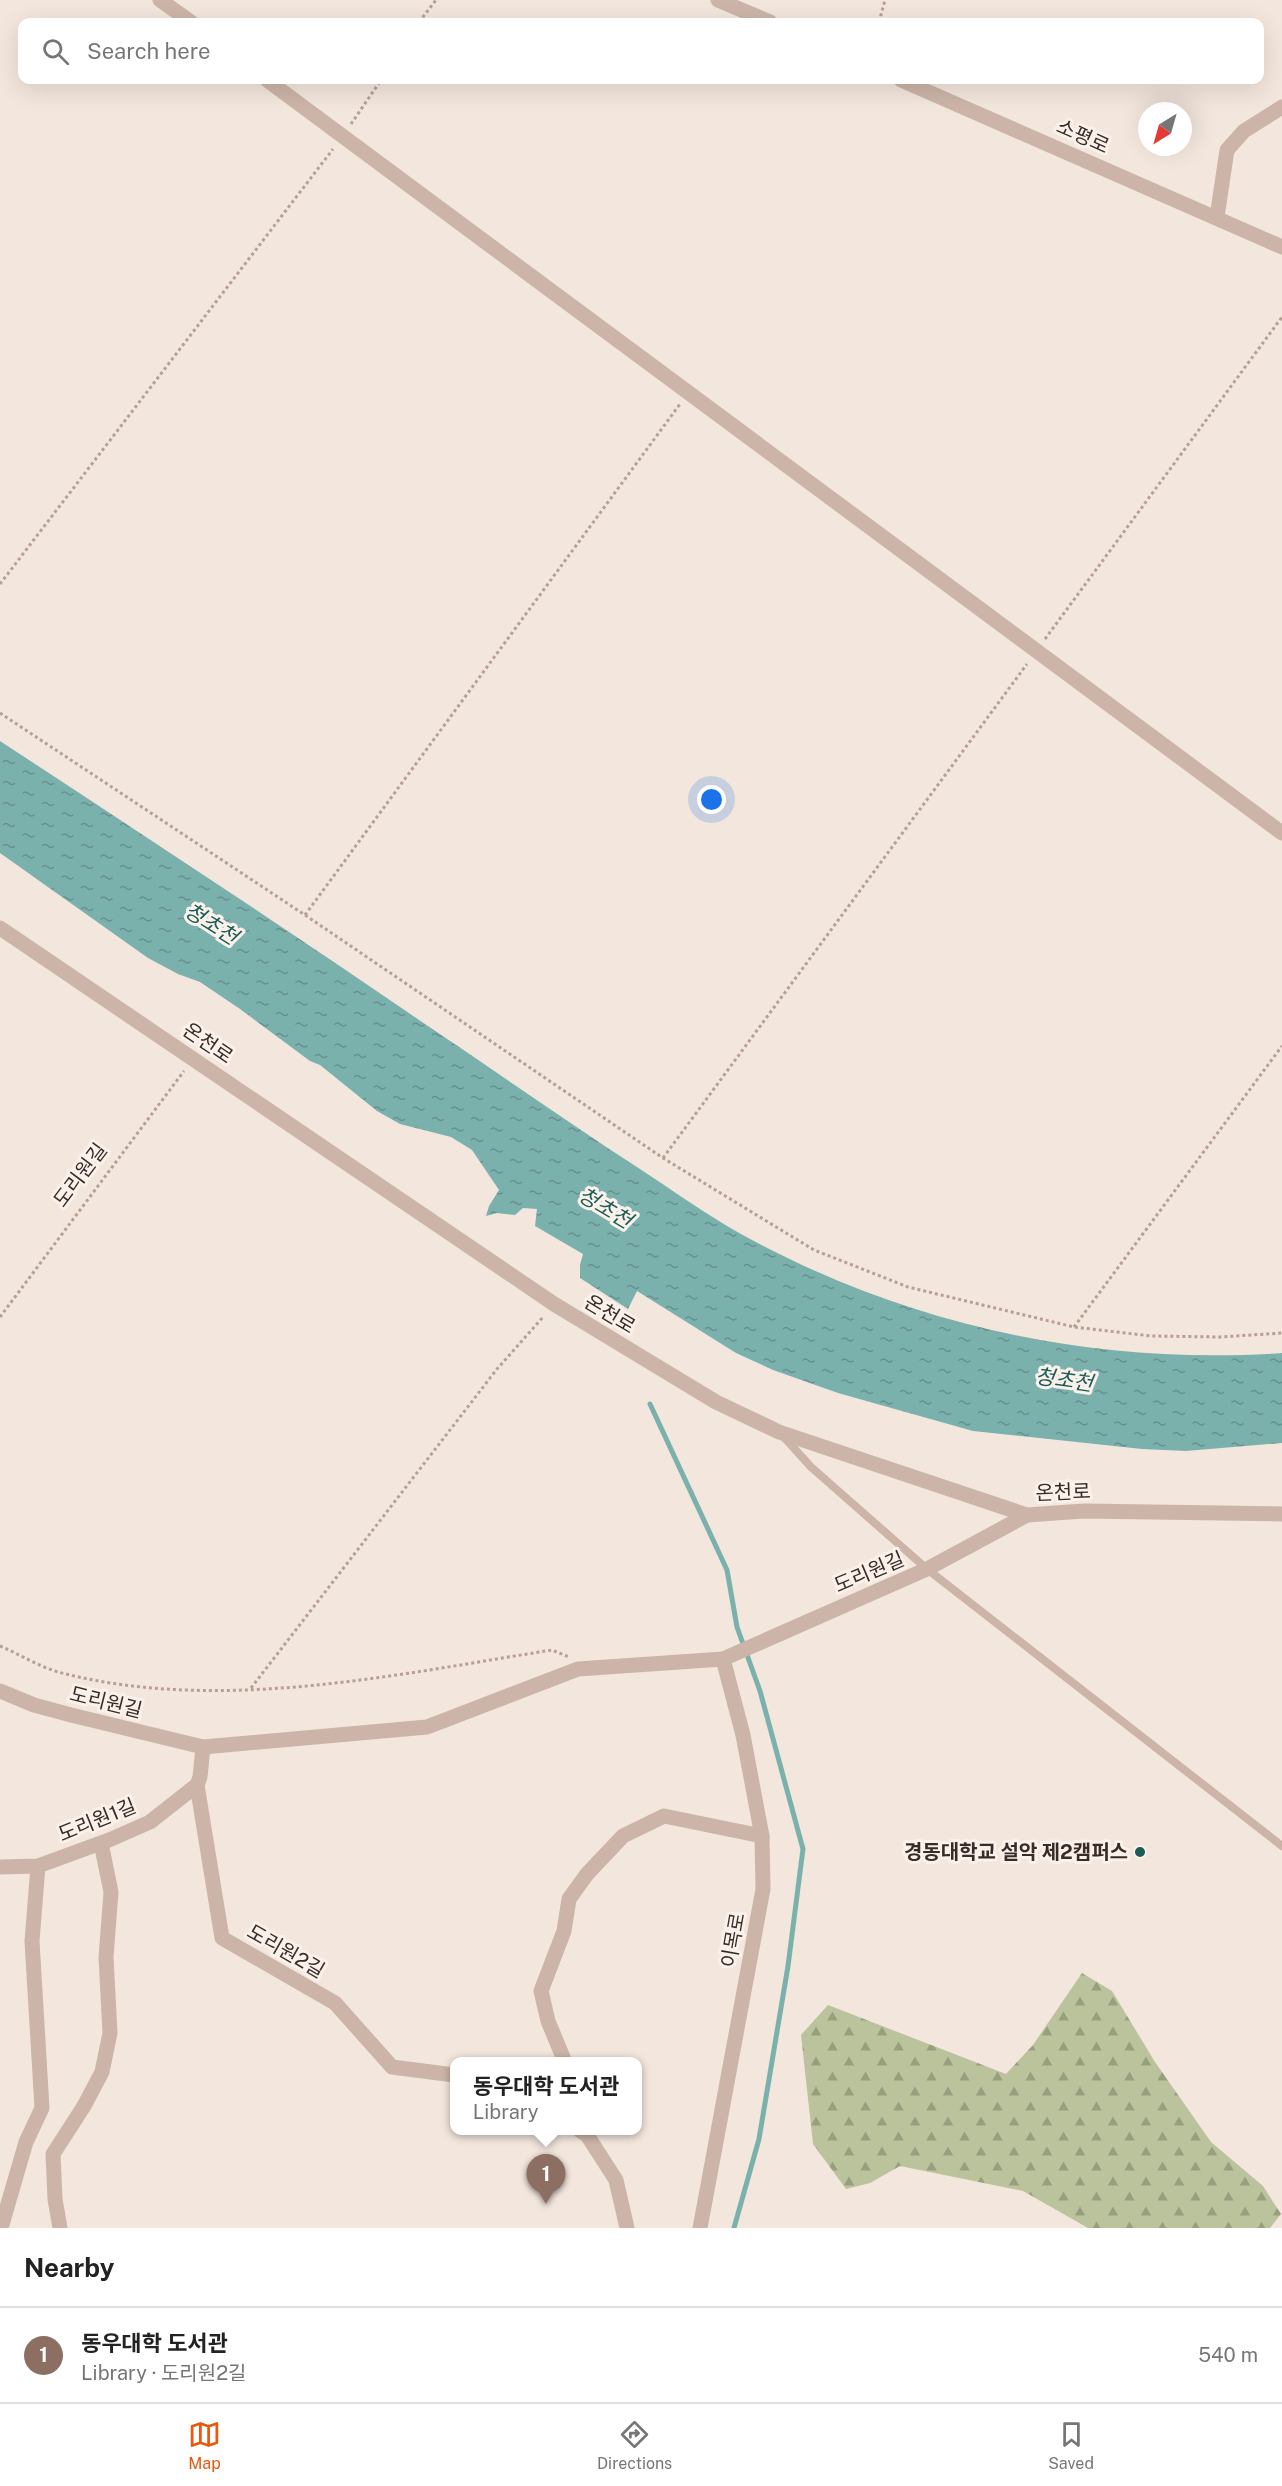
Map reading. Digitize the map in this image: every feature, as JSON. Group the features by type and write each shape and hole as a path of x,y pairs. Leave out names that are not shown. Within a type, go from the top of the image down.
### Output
{"street":[{"path":"160,0 185,18"},
{"path":"718,0 761,18"},
{"path":"272,84 1282,833"},
{"name":"소평로","path":"910,84 1282,246"},
{"path":"1217,217 1227,150 1244,130 1282,107"},
{"name":"온천로","path":"0,928 554,1304 716,1402 779,1432 1027,1515 1084,1512 1282,1514"},
{"name":"도리원길","path":"0,1690 34,1705 203,1747 427,1727 578,1668 723,1659 927,1569 1027,1515"},
{"name":"이목로","path":"700,2228 764,1888 762,1836 743,1735 723,1659"},
{"path":"197,1785 203,1747"},
{"name":"도리원1길","path":"0,1867 38,1866 101,1843 150,1822 197,1785"},
{"name":"도리원2길","path":"197,1785 222,1938 335,2003 392,2067 450,2074"},
{"path":"563,2057 548,2021 541,1991 564,1930 569,1899 587,1874 623,1836 664,1816 762,1836"},
{"path":"60,2228 55,2199 53,2154 84,2106 102,2072 110,2033 106,1957 111,1892 101,1843"},
{"path":"1,2228 26,2142 42,2108 32,1941 38,1866"},
{"path":"587,2135 616,2180 627,2228"}],"lane":[{"path":"779,1432 811,1467 927,1569 1282,1846"}],"path":[{"path":"422,18 436,0"},
{"path":"880,18 885,0"},
{"path":"0,584 343,136 378,84"},
{"path":"663,1158 1282,317"},
{"path":"305,915 688,392"},
{"path":"0,713 305,915 663,1158 814,1250 908,1287 1074,1327 1151,1336 1220,1337 1282,1333"},
{"path":"1074,1327 1282,1046"},
{"name":"도리원길","path":"0,1317 193,1058"},
{"path":"251,1688 497,1369 554,1304"},
{"path":"0,1646 56,1671 115,1684 189,1691 326,1684 552,1650 567,1654 578,1668"}],"green space":[{"path":"1082,1973 1112,1991 1155,2062 1211,2142 1263,2186 1281,2214 1270,2228 1088,2228 1023,2191 900,2166 870,2183 846,2189 813,2144 801,2035 828,2005 1006,2074 1033,2045"}],"water":[{"name":"청초천","path":"0,741 703,1211 741,1234 804,1266 869,1293 935,1315 1003,1332 1072,1345 1141,1353 1212,1355 1282,1353 1282,1443 1186,1451 1142,1449 973,1431 838,1393 773,1370 736,1353 637,1291 628,1309 580,1278 583,1254 535,1226 537,1209 523,1208 515,1215 497,1213 486,1216 499,1190 472,1150 451,1137 400,1124 377,1111 320,1065 310,1061 240,1009 200,982 178,974 148,958 0,853"}],"waterway":[{"path":"650,1404 727,1570 737,1627 760,1691 803,1849 788,1966 759,2139 734,2228"}],"place":[{"name":"경동대학교 설악 제2캠퍼스","path":"1140,1852"},
{"name":"동우대학 도서관","path":"546,2204"}]}
